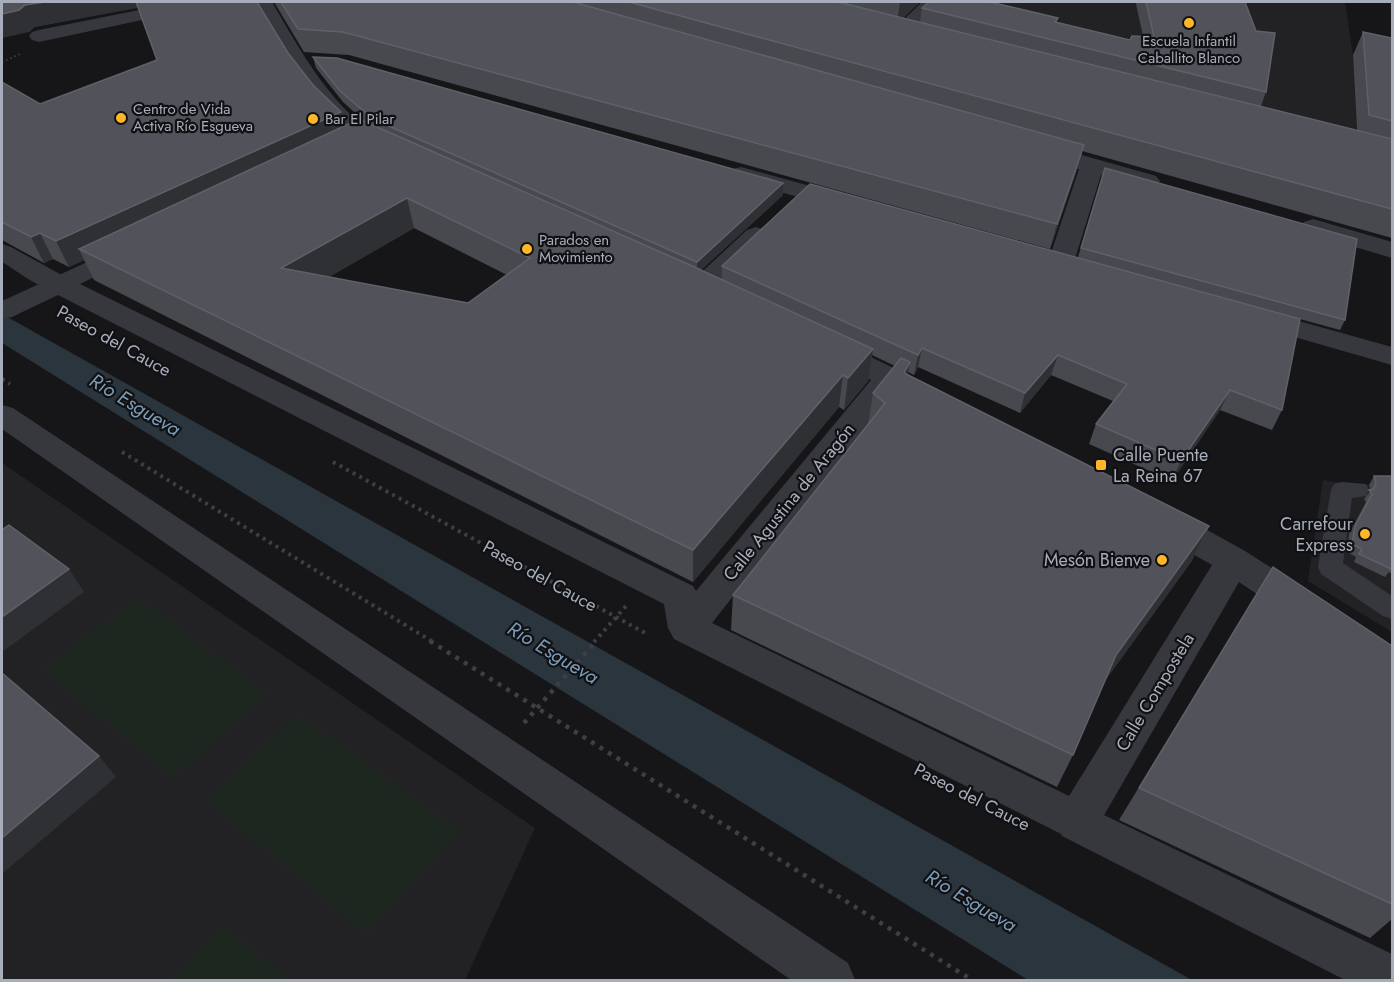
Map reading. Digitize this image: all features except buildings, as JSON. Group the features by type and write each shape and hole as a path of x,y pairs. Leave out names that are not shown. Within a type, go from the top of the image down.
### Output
{"street":[{"path":"39,36 203,2"},
{"path":"263,2 296,60 316,89 348,125 355,144 409,158"},
{"path":"902,32 932,2"},
{"path":"880,26 925,38"},
{"path":"296,60 318,61"},
{"path":"1012,142 1170,187"},
{"path":"1061,262 1092,165"},
{"path":"718,167 789,205 871,210"},
{"path":"730,302 689,283 789,205"},
{"path":"1292,222 1392,250"},
{"path":"2,311 153,240"},
{"name":"Paseo del Cauce","path":"2,252 46,290 680,596 687,628 1392,979"},
{"path":"1233,310 1392,356"},
{"path":"802,336 953,409"},
{"name":"Calle Agustina de Aragón","path":"687,628 890,377"},
{"path":"6,400 831,981"},
{"path":"1140,508 1233,561 1328,623"},
{"name":"Calle Compostela","path":"1077,822 1233,561"}],"lane":[{"path":"1358,490 1342,490 1330,567 1392,609"}],"path":[{"path":"2,379 6,400"},
{"path":"112,446 538,707 972,981"},
{"name":"Paseo del Cauce","path":"326,458 648,634"},
{"path":"538,707 615,618"}],"shaded area":[{"path":"961,2 1345,2 1353,55 1357,141 1290,125 1160,44 957,7"},
{"path":"2,463 535,828 465,980 2,980"},
{"path":"1323,480 1355,485 1392,484 1392,632 1308,581"},
{"path":"138,598 268,694 173,777 43,669"},
{"path":"300,715 458,831 367,933 206,800"},
{"path":"224,926 288,980 171,980"}],"water":[{"name":"Río Esgueva","path":"2,314 1192,980 1028,980 2,343"}],"place":[{"name":"Escuela Infantil Caballito Blanco","path":"1189,23"},
{"name":"Centro de Vida Activa Río Esgueva","path":"121,118"},
{"name":"Bar El Pilar","path":"313,119"},
{"name":"Parados en Movimiento","path":"527,249"},
{"name":"Calle Puente La Reina 67","path":"1101,465"},
{"name":"Carrefour Express","path":"1365,534"},
{"name":"Mesón Bienve","path":"1162,560"}]}
